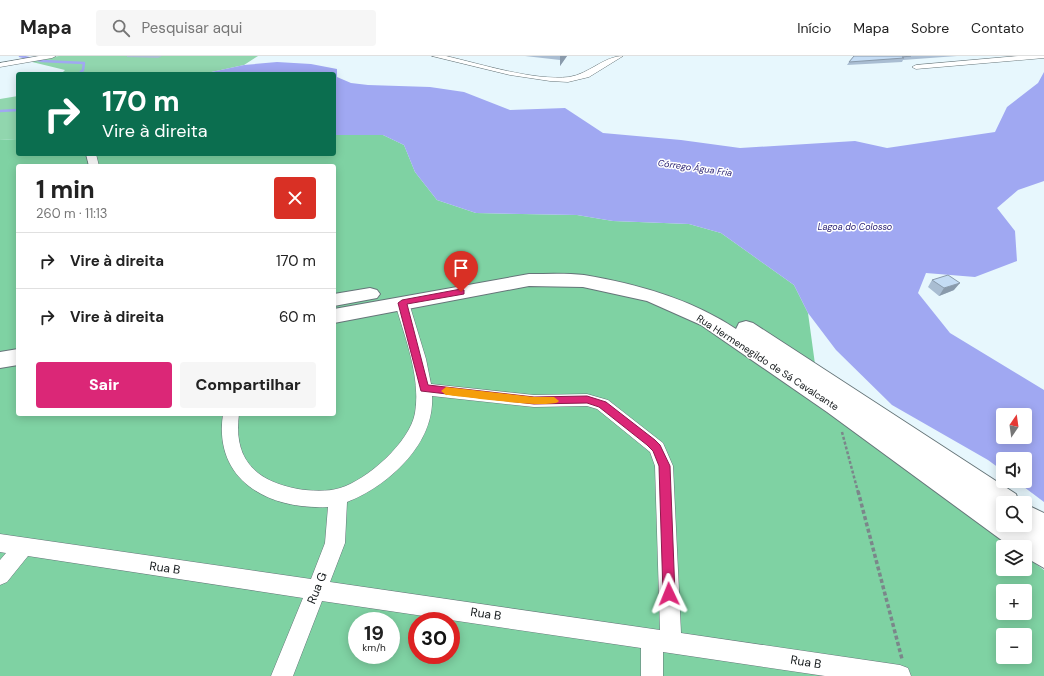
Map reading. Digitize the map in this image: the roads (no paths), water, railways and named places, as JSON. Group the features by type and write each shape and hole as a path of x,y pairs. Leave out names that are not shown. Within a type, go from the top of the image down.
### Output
{"street":[{"path":"0,65 52,56"},
{"path":"436,56 535,77 554,79 581,77 619,56"},
{"path":"916,68 1044,56"},
{"name":"Rua Hermenegildo de Sá Cavalcante","path":"336,300 525,268 585,270 636,279 690,298 728,316 829,382 996,496"},
{"name":"Rua Hermenegildo de Sá Cavalcante","path":"336,316 529,280 583,281 652,296 708,320 835,406 1044,554"},
{"path":"231,416 228,437 234,455 240,466 256,484 280,494 304,498 338,497 356,489 373,478 404,450 414,438 423,414 424,388 402,303"},
{"path":"0,360 16,357"},
{"path":"0,374 16,371"},
{"path":"424,388 534,401 587,400 602,404 657,448 664,466 661,640 652,676"},
{"name":"Rua G","path":"282,676 335,543 338,497"},
{"path":"1032,521 1044,529"},
{"name":"Rua B","path":"0,543 661,640 901,668"},
{"path":"0,575 23,547"}],"water":[{"name":"Lagoa do Colosso","path":"277,62 311,64 337,69 337,77 351,83 430,87 464,92 510,110 565,108 603,133 681,140 740,148 855,141 887,148 995,132 1007,107 1038,83 1044,72 1044,181 1018,190 997,208 1015,231 1017,261 975,277 926,273 918,293 950,333 1044,390 1044,502 1025,488 1032,488 1032,452 996,452 996,466 892,405 836,350 808,313 794,285 721,233 689,224 613,221 577,215 476,213 437,200 415,172 404,145 383,135 336,135 336,72 211,72 244,65"}],"waterway":[{"path":"20,56 42,61 84,63 83,70 81,72"},
{"name":"Córrego Água Fria","path":"0,111 16,110"}]}
